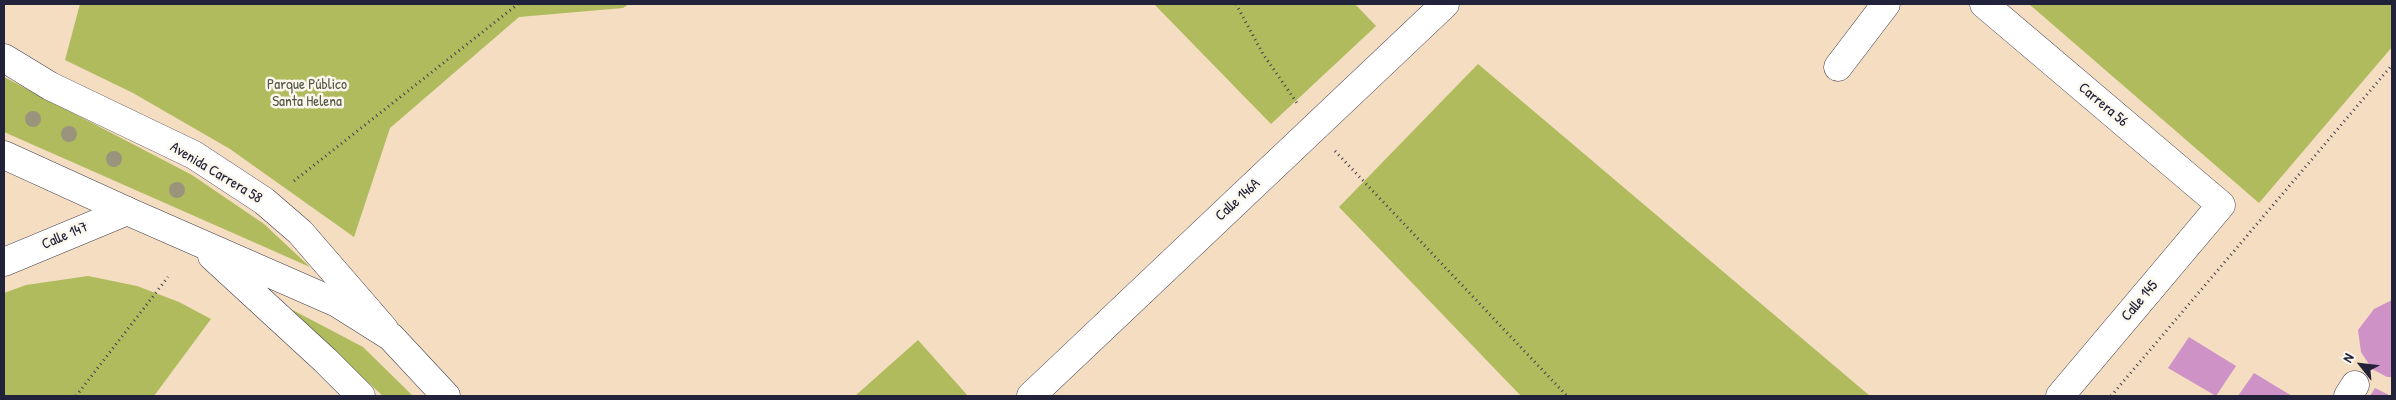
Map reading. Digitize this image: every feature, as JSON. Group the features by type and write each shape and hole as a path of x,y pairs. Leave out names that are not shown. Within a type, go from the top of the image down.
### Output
{"street":[{"name":"Calle 146A","path":"1031,396 1445,4"},
{"path":"1838,67 1886,4"},
{"name":"Carrera 56","path":"1984,4 2221,205"},
{"name":"Avenida Carrera 58","path":"4,58 50,86 194,155 264,201 300,232 391,337 446,396"},
{"name":"Avenida Carrera 58","path":"4,156 337,303 391,337"},
{"name":"Calle 145","path":"2060,396 2221,205"},
{"name":"Calle 147","path":"4,262 127,211"},
{"name":"Avenida Carrera 58","path":"196,242 325,360 361,396"}],"path":[{"path":"294,182 518,4"},
{"path":"1236,4 1263,54 1314,128 1567,396"},
{"path":"2111,396 2392,64"},
{"path":"76,396 168,277"}],"green space":[{"name":"Parque Público Santa Helena","path":"80,4 629,4 623,8 519,17 390,128 354,237 230,149 133,93 65,60"},
{"path":"1154,4 1355,4 1376,26 1271,124"},
{"path":"2029,4 2392,4 2392,47 2259,203"},
{"path":"1478,64 1870,396 1521,396 1339,207"},
{"path":"4,77 192,175 264,224 310,267 4,132"},
{"path":"88,276 137,286 179,302 211,319 154,396 4,396 4,293 26,285"},
{"path":"285,306 363,347 413,396 383,396"},
{"path":"918,340 968,396 855,396"}],"building":[{"path":"2392,300 2392,377 2387,377 2372,369 2361,352 2358,330 2374,309"},
{"path":"2189,337 2236,366 2216,396 2168,368"},
{"path":"2254,373 2292,396 2238,396"},
{"path":"2375,388 2391,396 2370,396"}]}
